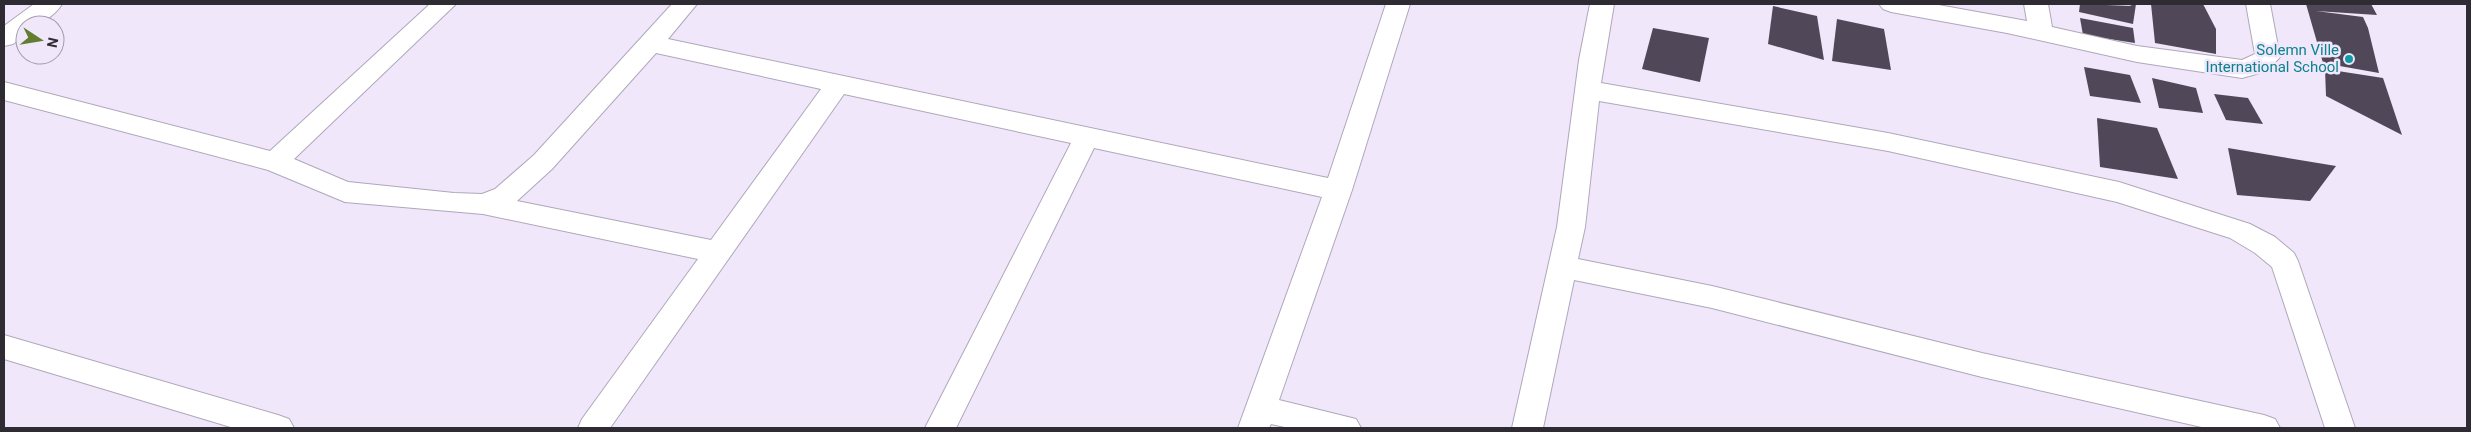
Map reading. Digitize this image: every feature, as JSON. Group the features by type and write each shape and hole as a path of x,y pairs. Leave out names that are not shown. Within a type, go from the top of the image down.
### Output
{"street":[{"path":"4,38 50,4"},
{"path":"275,162 444,4"},
{"path":"484,204 505,196 543,162 652,44 685,4"},
{"path":"1345,428 1258,419 1338,190 1398,4"},
{"path":"1528,428 1571,226 1588,90 1602,4"},
{"path":"1891,4 2041,32 2137,54 2242,69 2258,65 2268,57 2258,4"},
{"path":"2036,4 2041,32"},
{"path":"652,44 1338,190"},
{"path":"593,428 838,83"},
{"path":"1588,90 1888,142 2119,192 2240,231 2265,244 2284,261 2340,428"},
{"path":"4,91 275,162 345,192 454,203 484,204 718,252"},
{"path":"940,428 1087,136"},
{"path":"1562,267 1712,296 1982,365 2264,428"},
{"path":"4,347 278,428"}],"building":[{"path":"2080,4 2132,6 2127,4 2136,4 2133,24 2079,12"},
{"path":"2151,4 2203,4 2216,29 2216,54 2155,43"},
{"path":"2306,4 2371,4 2377,15 2316,11 2363,17 2368,28 2379,73 2323,63"},
{"path":"1773,6 1817,16 1824,60 1768,44"},
{"path":"2080,18 2133,28 2135,43 2083,35"},
{"path":"1837,19 1884,29 1891,70 1832,61"},
{"path":"1653,28 1709,38 1700,82 1642,69"},
{"path":"2084,67 2130,75 2141,103 2090,96"},
{"path":"2325,69 2383,78 2402,135 2326,96"},
{"path":"2152,78 2196,88 2203,113 2159,108"},
{"path":"2214,94 2248,98 2263,124 2226,120"},
{"path":"2097,118 2157,128 2178,179 2100,167"},
{"path":"2228,148 2336,166 2310,201 2237,195"}],"place":[{"name":"Solemn Ville International School","path":"2349,59"}]}
